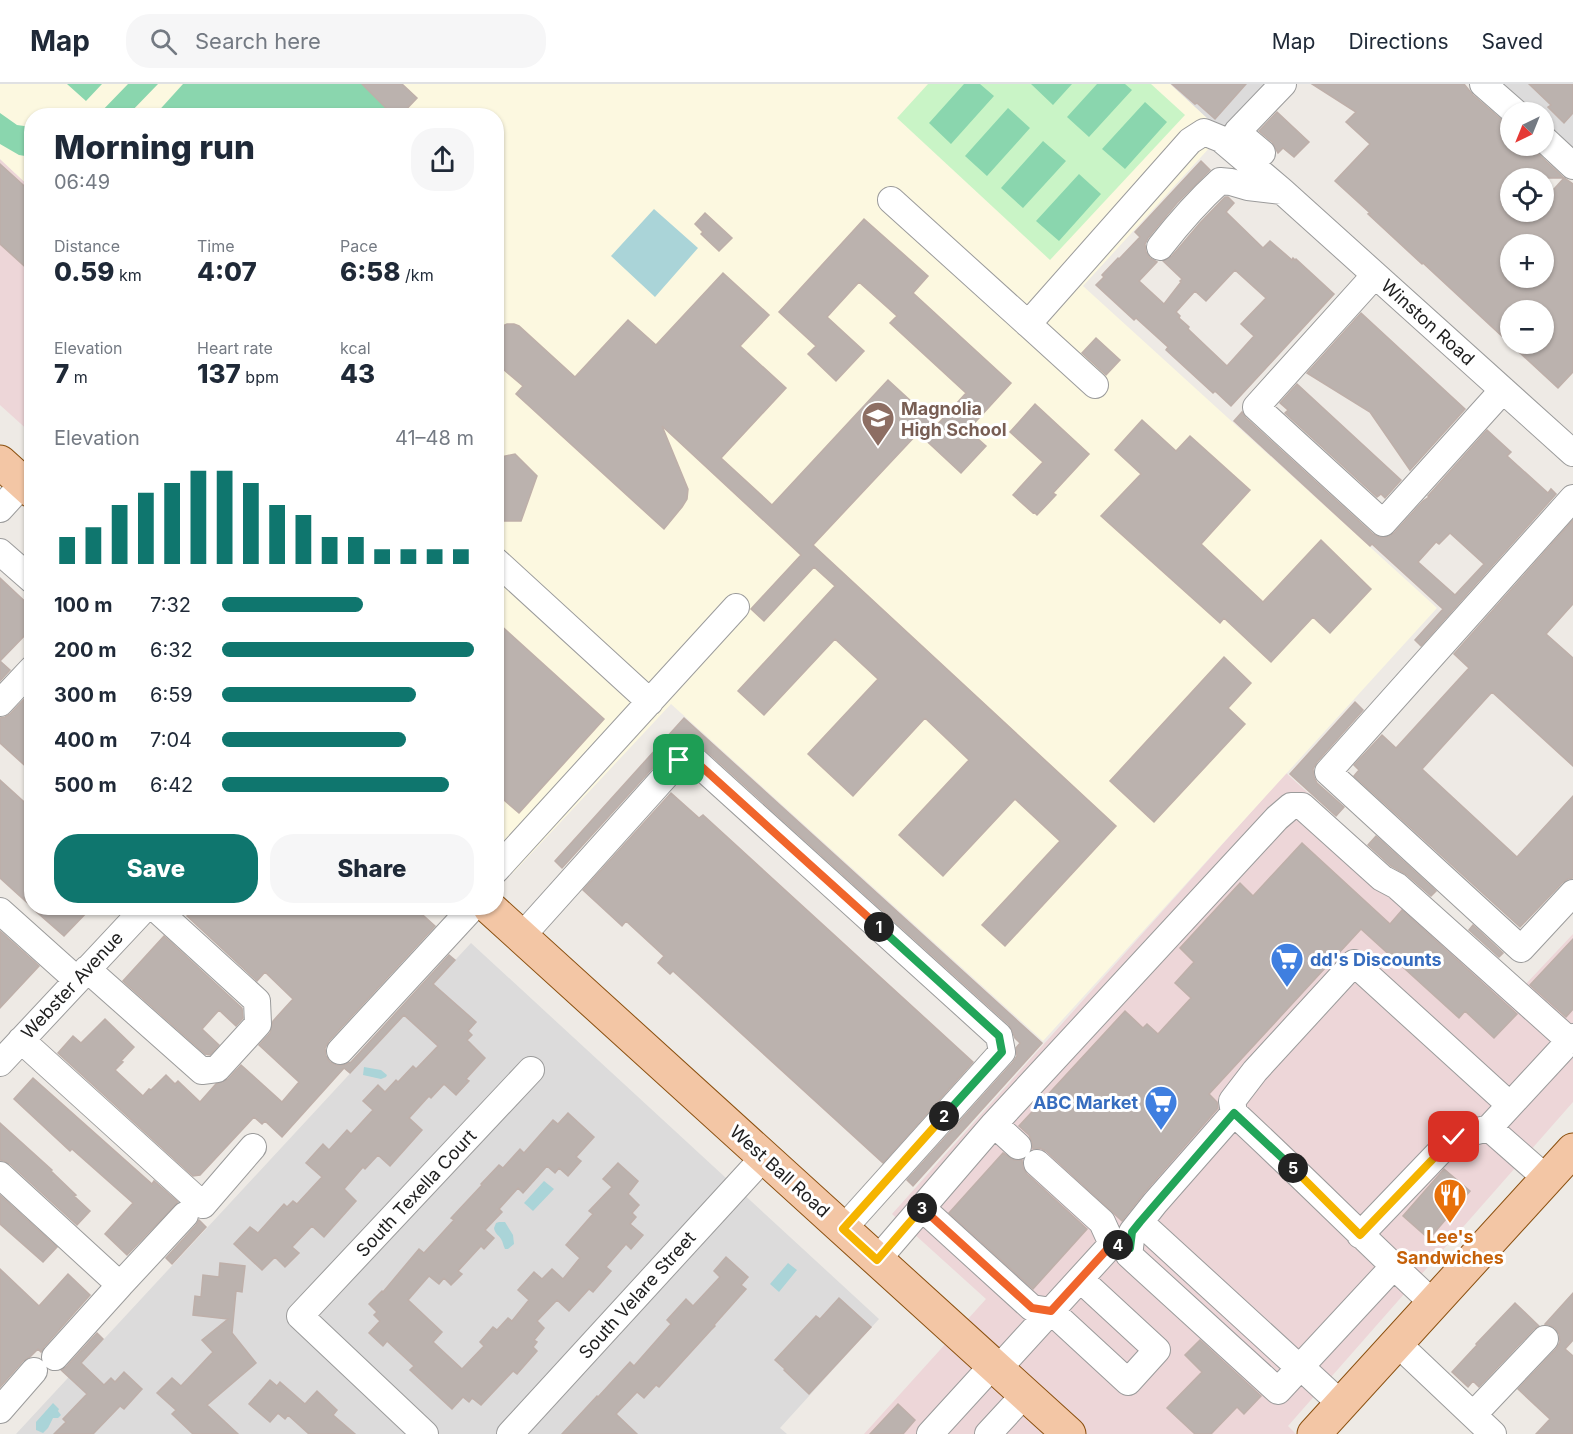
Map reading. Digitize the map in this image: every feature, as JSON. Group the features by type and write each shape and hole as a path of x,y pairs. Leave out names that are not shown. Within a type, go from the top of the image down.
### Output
{"main road":[{"name":"West Ball Road","path":"498,915 1069,1434"},
{"path":"1314,1434 1433,1303 1563,1168"}],"street":[{"path":"1160,247 1220,181 1282,191 1275,164 1237,132 1282,84"},
{"path":"1483,84 1504,102"},
{"name":"Winston Road","path":"1028,324 1190,141 1204,132 1221,139 1503,390 1569,442"},
{"path":"1554,148 1573,166"},
{"path":"891,200 1095,385"},
{"path":"1375,275 1256,407 1383,523 1503,390"},
{"path":"0,509 22,478"},
{"path":"1573,498 1328,772 1521,949 1573,893"},
{"path":"0,552 24,573"},
{"path":"504,568 650,702"},
{"path":"504,861 736,607"},
{"path":"0,704 24,678"},
{"path":"522,936 679,760 693,759 982,1020 999,1036 1002,1052 843,1229"},
{"path":"877,1260 994,1124 1277,818 1291,806 1302,806 1382,878 1397,886 1571,1039 1489,1128 1454,1137 1360,1235"},
{"path":"0,910 202,1071 218,1069 258,1024 257,1001 163,915"},
{"name":"Webster Avenue","path":"0,1063 138,915"},
{"path":"340,1051 466,915"},
{"path":"1433,1303 1234,1113 1232,1101 1256,1071 1354,963 1510,1105"},
{"path":"21,1040 203,1205 253,1147"},
{"name":"South Texella Court","path":"424,1434 300,1316 531,1070"},
{"path":"930,1434 1080,1279 1121,1246 1234,1113"},
{"path":"994,1124 1018,1146"},
{"path":"1489,1128 1563,1168"},
{"name":"South Velare Street","path":"510,1434 764,1157"},
{"path":"1037,1162 1102,1222 1129,1255 1278,1391 1394,1266"},
{"path":"0,1175 120,1286"},
{"path":"922,1208 1032,1308 1051,1311 1128,1382 1157,1350 1080,1279"},
{"path":"0,1410 185,1215"},
{"path":"1140,1222 1341,1404"},
{"path":"1473,1415 1545,1339"},
{"path":"1397,1343 1493,1434"},
{"path":"988,1434 1025,1394"}],"shaded area":[{"name":"Magnolia High School","path":"0,84 1170,84 1223,133 1083,286 1437,608 1043,1041 671,704 513,873 504,865 504,108 24,108 24,181 0,159"},
{"path":"1170,84 1271,84 1223,133"},
{"path":"1503,84 1573,84 1573,148 1554,130 1554,102 1524,102"},
{"path":"0,159 24,181 24,427 0,405"},
{"path":"1286,773 1523,987 1573,934 1573,1102 1288,1426 1296,1434 864,1434 986,1299 892,1214"},
{"path":"471,943 879,1319 780,1428 787,1434 16,1434"}],"green space":[{"path":"67,84 102,84 86,101"},
{"path":"128,84 158,84 135,108 105,108"},
{"path":"183,84 362,84 386,108 161,108"},
{"path":"928,84 1151,84 1185,115 1050,260 897,118"},
{"path":"964,84 980,84 994,96 951,144 929,123"},
{"path":"1031,84 1072,84 1053,105"},
{"path":"1097,84 1125,84 1132,90 1089,137 1067,117"},
{"path":"1145,102 1167,122 1125,169 1102,149"},
{"path":"1008,108 1030,128 987,176 965,156"},
{"path":"0,113 17,125 24,126 24,156 0,144"},
{"path":"1043,141 1066,161 1023,208 1001,188"},
{"path":"1079,174 1101,194 1059,241 1036,221"}],"water":[{"path":"654,209 698,248 655,297 611,256"},
{"path":"364,1067 381,1070 387,1075 381,1079 363,1075"},
{"path":"544,1181 554,1189 533,1211 524,1203"},
{"path":"505,1222 513,1235 514,1244 508,1249 505,1249 502,1240 494,1230 496,1223"},
{"path":"788,1263 797,1270 779,1292 770,1284"},
{"path":"53,1403 61,1415 53,1418 43,1433 36,1430 36,1422"}],"building":[{"path":"362,84 402,84 417,98 408,108 386,108"},
{"path":"1172,84 1246,84 1215,119"},
{"path":"1312,84 1464,84 1500,118 1500,156 1540,156 1553,168 1500,168 1500,222 1554,222 1554,189 1564,178 1554,178 1554,169 1573,184 1573,372 1558,388 1521,354 1554,354 1554,300 1500,300 1500,335 1335,181 1370,144 1346,122 1356,112"},
{"path":"1529,84 1573,84 1573,113 1564,123 1554,113 1554,102 1548,102"},
{"path":"1277,112 1309,142 1294,157 1283,148 1278,153 1272,142 1259,131"},
{"path":"1201,161 1210,170 1177,203 1148,238 1145,244 1146,252 1157,262 1139,281 1164,304 1182,279 1163,261 1172,256 1200,223 1225,197 1228,197 1234,203 1226,212 1263,248 1270,241 1292,260 1296,259 1334,294 1231,406 1215,391 1213,393 1166,350 1168,347 1096,285 1104,277 1102,275 1140,237 1135,232","holes":["1235,270 1266,298 1241,324 1254,336 1227,366 1188,329 1189,327 1176,312 1195,291 1206,301"]},
{"path":"0,164 24,186 24,266 0,244"},
{"path":"705,213 732,238 719,251 701,234 703,232 695,224"},
{"path":"864,219 928,276 913,293 1011,383 968,430 986,446 961,473 918,433 813,545 1116,826 1005,946 982,925 1060,841 1015,799 943,876 899,835 969,760 925,718 853,796 808,754 878,679 835,639 764,715 738,691 835,586 814,567 764,621 751,609 801,555 662,426 688,489 687,499 664,529 516,394 523,386 504,370 504,325 507,324 519,326 575,377 628,320 656,345 723,273 769,315 740,346 786,388 721,458 772,505 888,380 937,425 966,393 890,323 897,316 859,282 827,317 864,351 836,381 808,354 816,346 779,312"},
{"path":"1361,313 1465,409 1410,470 1370,412 1307,373"},
{"path":"1096,338 1120,360 1106,375 1082,353"},
{"path":"1297,384 1401,480 1385,498 1381,494 1377,497 1285,413 1288,410 1280,403"},
{"path":"1035,404 1089,454 1053,493 1056,495 1037,515 1013,495 1043,462 1010,432"},
{"path":"1242,412 1373,534 1379,537 1387,537 1394,533 1429,497 1487,430 1511,452 1507,456 1548,493 1551,489 1556,494 1421,646 1415,640 1443,609 1372,544 1370,546 1234,421","holes":["1450,533 1484,564 1455,595 1418,562 1436,542 1439,544"]},
{"path":"1142,420 1176,451 1190,436 1250,490 1201,544 1263,602 1321,540 1371,589 1330,633 1313,617 1271,662 1224,618 1220,623 1101,516 1141,474 1115,450"},
{"path":"515,454 537,476 521,521 504,521 504,456"},
{"path":"1573,520 1573,604 1546,634 1573,658 1573,766 1492,692 1422,769 1517,857 1573,796 1573,878 1562,883 1520,927 1354,776 1359,770 1354,765 1382,735 1396,748 1469,668 1454,654"},
{"path":"0,578 24,600 24,636 0,661"},
{"path":"504,628 604,719 519,813 504,800"},
{"path":"1224,657 1251,683 1228,708 1245,724 1154,822 1110,781"},
{"path":"0,661 10,670 0,681"},
{"path":"24,699 24,765 0,743 0,718 10,714"},
{"path":"1355,702 1363,710 1313,769 1317,783 1344,807 1336,816 1290,774"},
{"path":"684,718 1042,1043 913,1186 907,1180 1017,1056 1016,1048 1020,1043 1009,1025 703,748 691,744 685,738 678,746 668,751 562,868 555,861"},
{"path":"0,780 24,802 24,900 0,878"},
{"path":"671,793 699,818 703,815 973,1062 883,1163 673,971 670,974 658,963 664,956 626,921 622,926 583,890"},
{"path":"1376,836 1436,891 1431,896 1407,875 1391,866 1368,845"},
{"path":"1302,843 1390,924 1402,910 1517,1014 1494,1038 1465,1011 1459,1018 1361,929 1209,1094 1217,1102 1218,1108 1122,1221 1046,1151 1040,1148 1033,1149 1029,1135 1019,1126 1125,1011 1143,1028 1147,1024 1158,1034 1191,998 1175,983 1194,962 1180,948 1240,883 1253,896"},
{"path":"40,915 84,915 64,936"},
{"path":"423,915 435,926 329,1041 325,1048 326,1056 336,1065 351,1062 449,955 455,960 433,984 476,1022 468,1031 472,1035 467,1040 485,1058 466,1079 469,1081 456,1095 444,1084 431,1098 429,1096 409,1118 422,1130 390,1166 378,1155 365,1169 363,1167 344,1189 356,1201 324,1237 312,1226 292,1247 299,1253 285,1267 275,1257 262,1270 234,1244 250,1227 258,1233 284,1204 287,1207 293,1201 297,1204 322,1177 306,1163 323,1144 329,1150 347,1130 351,1134 373,1110 363,1101 378,1085 385,1092 413,1066 416,1069 438,1046 404,1015 350,1073 344,1068 282,1137 265,1121 262,1124 254,1117 200,1175 193,1176 58,1053 73,1036 81,1043 105,1019 134,1047 115,1070 143,1096 166,1075 175,1084 178,1081 200,1102 216,1084 228,1079 241,1065 282,1102 299,1082 259,1045 270,1033 273,1021 293,999 265,972 257,981 187,916"},
{"path":"1473,925 1503,953 1499,957 1469,930"},
{"path":"0,931 39,966 0,1008"},
{"path":"164,936 242,1008 243,1018 236,1026 219,1010 202,1029 219,1045 210,1055 205,1054 123,981"},
{"path":"1573,939 1573,1009 1566,1017 1530,985"},
{"path":"33,1078 152,1184 154,1181 178,1202 127,1255 105,1234 133,1203 72,1149 70,1151 14,1099"},
{"path":"568,1113 594,1137 576,1157 581,1161 568,1176 559,1168 555,1173 547,1166 523,1193 518,1188 499,1209 502,1212 485,1230 494,1238 484,1249 481,1246 458,1271 462,1274 451,1285 444,1278 439,1284 429,1276 408,1300 442,1332 433,1342 462,1369 484,1346 480,1342 493,1327 497,1330 508,1318 512,1321 529,1300 518,1290 534,1272 542,1279 552,1269 563,1279 580,1258 566,1245 593,1214 589,1211 612,1187 603,1179 618,1163 638,1181 628,1194 639,1205 632,1213 636,1217 630,1224 643,1235 631,1249 626,1244 606,1267 611,1271 593,1292 589,1289 569,1311 557,1300 537,1321 544,1328 534,1340 537,1342 533,1347 537,1351 517,1374 513,1371 481,1405 472,1398 469,1402 463,1397 452,1409 410,1370 414,1366 387,1341 383,1346 369,1333 380,1321 374,1315 377,1312 369,1304 383,1292 419,1249 424,1253 454,1220 451,1218 499,1165 503,1168 520,1149 524,1153 553,1120 558,1124"},
{"path":"0,1123 52,1170 90,1211 77,1225 10,1164 0,1160"},
{"path":"1003,1153 1014,1160 1022,1160 1027,1174 1087,1229 1033,1289 949,1213"},
{"path":"1444,1169 1470,1191 1429,1239 1403,1216"},
{"path":"0,1195 57,1247 43,1262 0,1224"},
{"path":"199,1220 206,1227 172,1264 166,1258"},
{"path":"726,1257 748,1277 741,1285 746,1289 659,1387 656,1385 644,1398 637,1392 616,1414 637,1434 562,1434 630,1362 634,1366 671,1324 667,1320 686,1299 693,1306 720,1277 714,1271"},
{"path":"220,1263 245,1266 242,1292 236,1291 232,1333 256,1363 207,1405 238,1434 193,1434 172,1414 176,1410 157,1393 172,1378 181,1386 213,1352 202,1340 228,1319 193,1315 195,1296 201,1297 203,1275 219,1277"},
{"path":"0,1269 39,1306 68,1274 90,1295 41,1352 38,1349 23,1361 0,1387"},
{"path":"1573,1293 1573,1340 1565,1349 1573,1356 1573,1434 1536,1434 1550,1419 1518,1389 1556,1349 1560,1342 1559,1334 1555,1328 1545,1324"},
{"path":"839,1298 871,1327 809,1394 775,1360 816,1316 820,1319"},
{"path":"1515,1303 1539,1326 1479,1387 1473,1381 1468,1387 1452,1372"},
{"path":"97,1333 103,1339 81,1363 104,1385 111,1378 115,1382 124,1372 142,1389 124,1409 120,1406 93,1434 54,1434 66,1422 63,1419 87,1394 61,1370"},
{"path":"1200,1340 1261,1396 1244,1414 1237,1407 1211,1434 1195,1434 1167,1408 1202,1372 1185,1355"},
{"path":"270,1380 277,1386 280,1382 305,1404 317,1391 337,1410 333,1415 355,1434 309,1434 288,1415 285,1419 278,1413 270,1422 249,1404"},
{"path":"898,1404 915,1420 903,1434 870,1434"}],"place":[{"name":"Magnolia High School","path":"878,447"},
{"name":"dd's Discounts","path":"1287,988"},
{"name":"ABC Market","path":"1161,1131"},
{"name":"Lee's Sandwiches","path":"1450,1224"}],"route":[{"path":"679,760 693,759 999,1036 1002,1052 843,1229 877,1260 922,1208 1032,1308 1051,1311 1112,1244 1130,1248 1132,1232 1234,1113 1360,1235 1454,1137"}]}
